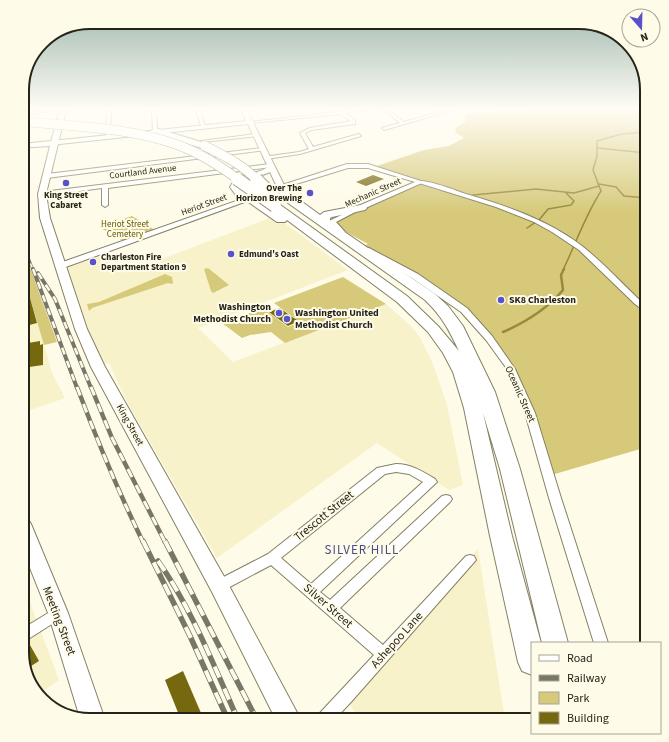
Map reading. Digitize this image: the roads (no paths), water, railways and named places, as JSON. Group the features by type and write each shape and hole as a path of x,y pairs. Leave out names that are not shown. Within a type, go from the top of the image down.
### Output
{"highway":[{"path":"164,145 184,152 253,196 277,202"},
{"path":"173,145 198,154 213,162 334,261 389,295 433,329"},
{"path":"188,145 210,153 277,202 413,296 437,319 472,361"},
{"path":"207,145 252,174 277,202 402,300 433,329 451,352 462,372 473,408 500,536 531,658"},
{"path":"281,187 285,195 292,201 328,222 437,303 455,326 486,392 510,469 555,642"},
{"path":"328,222 324,217 328,214 361,208"}],"main road":[{"path":"31,145 35,145"},
{"name":"King Street","path":"55,145 42,194 45,218 81,329 98,367 219,586 285,713"},
{"path":"261,145 281,187"},
{"path":"253,196 238,192 234,187 235,183 242,179 268,171 271,167"},
{"name":"Meeting Street","path":"29,543 58,613 91,713"}],"street":[{"path":"309,145 312,149"},
{"path":"266,157 290,155 327,145"},
{"path":"47,176 164,170 263,149"},
{"name":"Heriot Street","path":"60,266 253,196 341,167 355,165 376,167 421,182"},
{"name":"Courtland Avenue","path":"42,194 105,186 164,170 271,167"},
{"path":"421,182 510,210 555,231 587,254 640,305"},
{"name":"Mechanic Street","path":"361,208 421,182"},
{"path":"105,186 105,205"},
{"name":"Oceanic Street","path":"328,222 358,244 415,276 464,310 489,338 511,369 530,412 555,498 601,642"},
{"name":"Trescott Street","path":"219,586 272,558 381,471 393,468 405,468 431,482 312,591"},
{"path":"331,608 446,500"},
{"name":"Silver Street","path":"272,558 312,591 384,655"},
{"name":"Ashepoo Lane","path":"330,713 470,560"},
{"path":"29,632 58,613"}],"waterway":[{"path":"563,270 585,220 601,191 593,170 597,156 597,148"},
{"path":"597,148 640,152"},
{"path":"599,184 616,187 624,196 640,197"},
{"path":"473,195 536,189 574,193 599,186"},
{"path":"527,228 539,220 548,209 571,205 574,201 566,193"},
{"path":"503,332 536,314 557,297 563,290 561,275 564,269"}],"railway":[{"path":"29,259 33,270"},
{"path":"33,269 77,388"},
{"path":"38,273 55,299 91,388"},
{"path":"77,387 108,465 143,542"},
{"path":"91,387 112,438 165,542"},
{"path":"143,541 190,636 225,713"},
{"path":"165,541 253,713"},
{"path":"158,561 192,618 235,713"}],"place":[{"name":"King Street Cabaret","path":"66,183"},
{"name":"Over The Horizon Brewing","path":"310,193"},
{"name":"Edmund's Oast","path":"231,254"},
{"name":"Charleston Fire Department Station 9","path":"93,262"},
{"name":"SK8 Charleston","path":"501,300"},
{"name":"Washington Methodist Church","path":"279,313"},
{"name":"Washington United Methodist Church","path":"287,319"}],"district":[{"name":"SILVER HILL","path":"362,550"}],"park label":[{"name":"Heriot Street Cemetery","path":"125,230"}]}
